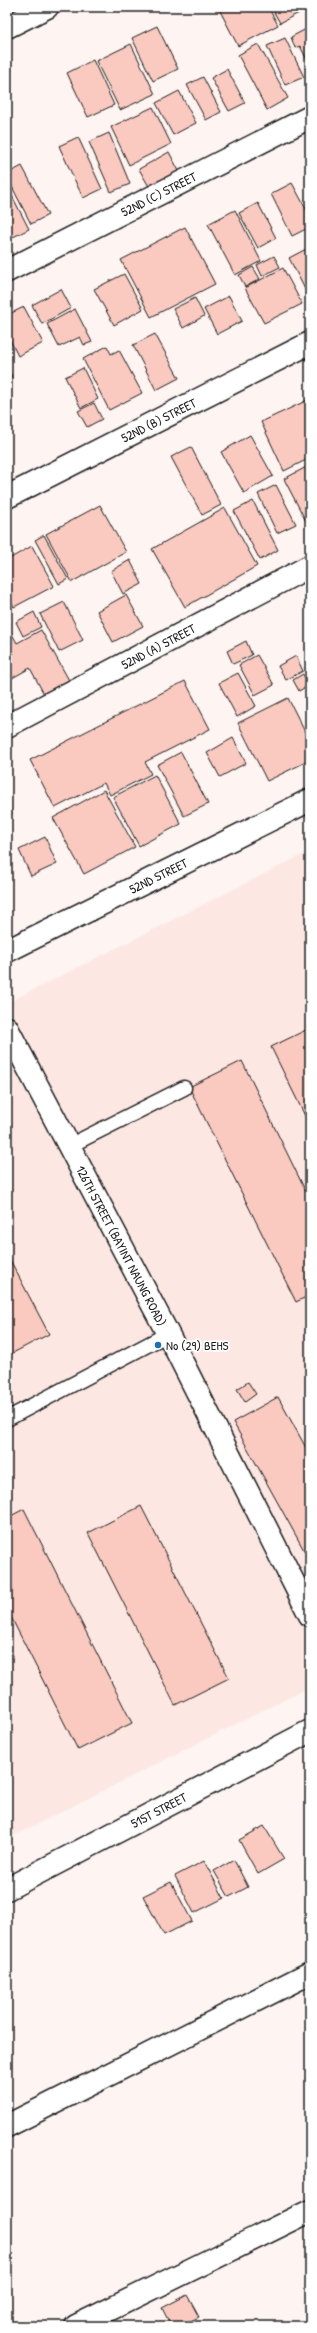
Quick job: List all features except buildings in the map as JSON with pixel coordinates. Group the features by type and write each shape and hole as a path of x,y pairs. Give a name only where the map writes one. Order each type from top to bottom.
{"street":[{"path":"7,27 47,7"},
{"name":"52ND (C) STREET","path":"7,271 310,117"},
{"name":"52ND (B) STREET","path":"7,497 310,343"},
{"name":"52ND (A) STREET","path":"7,726 310,566"},
{"name":"52ND STREET","path":"7,951 310,800"},
{"name":"126TH STREET (BAYINT NAUNG ROAD)","path":"9,1037 69,1146 168,1334 310,1615"},
{"name":"51ST STREET","path":"7,1889 310,1731"},
{"path":"7,2126 310,1973"},
{"path":"76,2326 310,2211"}],"lane":[{"path":"69,1146 184,1088"},
{"path":"7,1419 168,1334"}],"shaded area":[{"name":"No (29) BEHS","path":"310,851 310,1687 7,1839 7,1003"}],"place":[{"name":"No (29) BEHS","path":"158,1345"}]}
